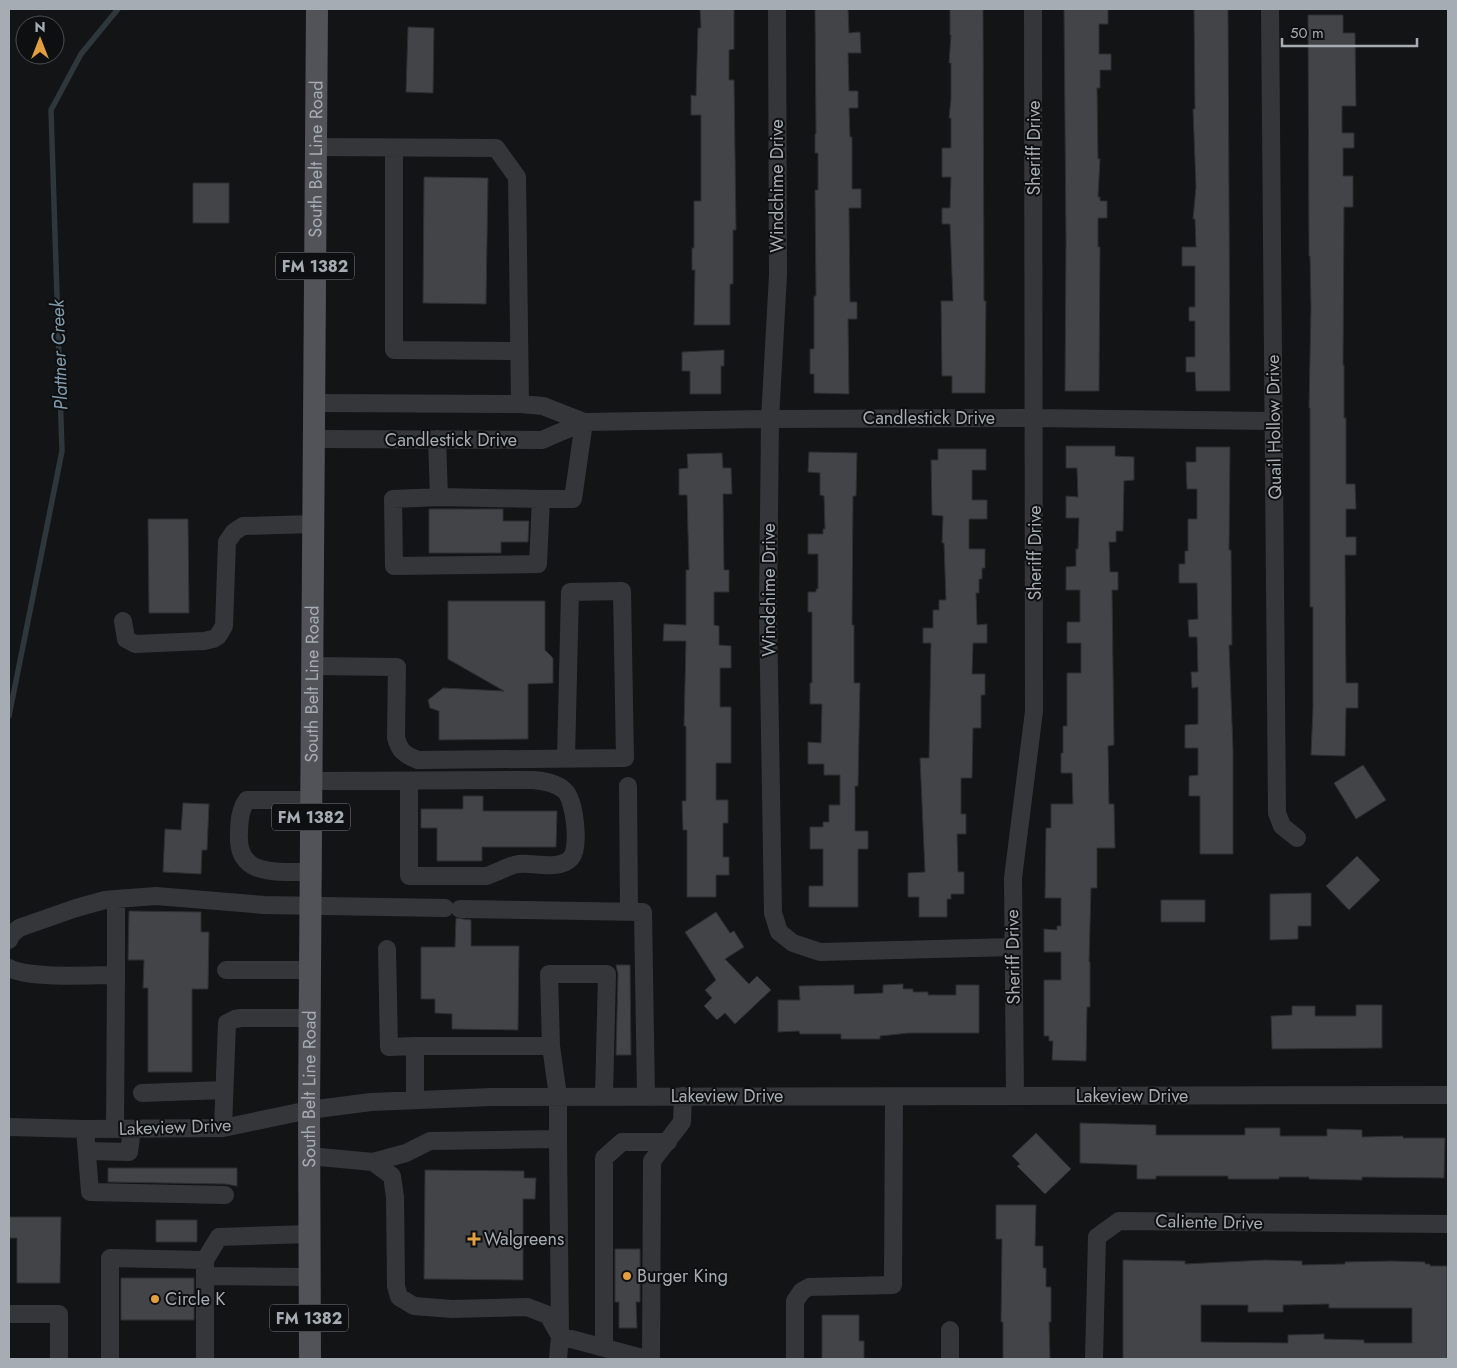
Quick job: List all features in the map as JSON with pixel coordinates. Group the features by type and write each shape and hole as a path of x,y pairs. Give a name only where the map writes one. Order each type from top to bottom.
{"main road":[{"name":"South Belt Line Road","path":"310,1359 309,1110 317,9"}],"street":[{"name":"Windchime Drive","path":"776,9 778,275 770,419 768,612 773,913 779,932 793,943 820,952 1013,948"},
{"name":"Sheriff Drive","path":"1015,1096 1013,878 1034,711 1033,9"},
{"name":"Quail Hollow Drive","path":"1270,9 1277,813 1282,826 1297,838"},
{"path":"316,147 496,148 517,177 520,404"},
{"path":"394,148 394,350 519,351"},
{"name":"Candlestick Drive","path":"315,404 520,404 544,406 584,422"},
{"name":"Candlestick Drive","path":"314,439 542,440 584,422 1034,418 1274,420"},
{"path":"541,499 538,564 394,566 394,499 438,497 573,499 584,422"},
{"path":"437,439 438,497"},
{"path":"123,621 126,639 135,644 190,643 213,639 218,636 224,626 228,542 234,532 244,526 314,524"},
{"path":"313,666 397,667 396,737 398,748 408,756 418,760 625,758 622,591 570,592 566,758"},
{"path":"311,872 260,870 252,866 245,859 240,849 239,837 241,814 244,804 248,800 409,780 533,780 549,782 560,786 567,792 571,801 574,815 575,848 571,858 560,864 519,864 486,876 409,876 409,780"},
{"path":"628,786 629,912"},
{"path":"9,940 11,935 19,928 76,908 105,900 156,896 264,905 643,912 646,1096"},
{"path":"87,1151 129,1152 123,1129 116,975 116,899"},
{"path":"387,949 389,1047 551,1046"},
{"path":"9,968 17,972 54,975 116,975"},
{"path":"226,970 310,970"},
{"path":"558,1359 560,1336 558,1096 551,1046 549,974 607,974 604,1096"},
{"path":"223,1128 227,1023 235,1018 310,1018"},
{"path":"415,1046 415,1099"},
{"path":"142,1092 224,1090"},
{"name":"Lakeview Drive","path":"9,1127 85,1129 223,1128 309,1110 371,1102 415,1099 558,1096 1448,1096"},
{"path":"651,1359 652,1161 682,1122 683,1096"},
{"path":"795,1359 795,1302 802,1291 809,1287 893,1285 894,1096"},
{"path":"85,1129 90,1192 225,1195"},
{"path":"309,1156 373,1162 406,1153 430,1141 558,1139"},
{"path":"604,1348 604,1158 622,1142 668,1142"},
{"path":"373,1162 392,1176 396,1196 396,1286 398,1297 414,1306 452,1309 527,1306 548,1315 560,1336 646,1359"},
{"name":"Caliente Drive","path":"1094,1359 1097,1237 1119,1221 1448,1224"},
{"path":"205,1359 205,1268 219,1237 309,1234"},
{"path":"110,1359 110,1258 309,1276"},
{"path":"9,1314 59,1314 59,1359"},
{"path":"950,1330 950,1359"}],"building":[{"path":"700,9 734,9 734,49 729,50 729,80 734,80 736,230 733,230 733,284 730,284 730,325 694,325 695,270 692,270 692,248 694,248 694,201 701,201 701,115 691,115 691,95 696,96 698,28 701,28"},
{"path":"815,9 848,9 849,33 860,32 861,53 848,53 849,91 858,91 858,108 849,108 850,137 852,137 852,189 861,189 861,208 849,208 850,302 857,302 857,319 848,319 849,394 814,393 814,374 810,374 810,349 814,349 814,296 816,296 815,190 818,190 818,153 815,153"},
{"path":"950,9 983,9 985,393 952,393 952,376 942,376 941,301 953,301 950,224 942,224 942,208 950,208 951,177 942,177 942,148 951,148 951,118 949,118 951,99 951,63 949,63"},
{"path":"1064,9 1108,9 1108,24 1099,24 1099,54 1111,54 1111,70 1100,70 1100,88 1097,88 1098,159 1100,159 1098,197 1100,197 1100,201 1107,201 1107,218 1098,218 1098,247 1100,247 1099,391 1065,391"},
{"path":"1194,9 1228,9 1230,391 1196,391 1195,372 1186,372 1186,357 1195,357 1195,321 1189,321 1189,307 1195,307 1195,266 1182,266 1182,247 1196,247 1195,219 1193,219 1196,187 1193,109 1195,109"},
{"path":"1308,15 1343,15 1343,33 1355,33 1356,106 1342,106 1342,133 1354,133 1354,148 1343,148 1343,176 1353,176 1353,207 1344,207 1343,365 1344,418 1346,418 1346,484 1355,484 1356,509 1346,509 1346,537 1356,537 1356,555 1345,555 1346,683 1358,683 1358,708 1346,708 1345,756 1311,755 1313,607 1310,607 1309,408 1311,308"},
{"path":"408,27 434,28 433,93 406,92"},
{"path":"424,177 488,178 486,304 423,303"},
{"path":"193,183 229,183 229,223 193,223"},
{"path":"724,350 724,366 721,366 721,394 690,394 690,371 682,371 682,352"},
{"path":"1066,446 1115,446 1115,456 1134,457 1134,480 1124,481 1123,531 1116,531 1116,542 1109,542 1110,572 1118,572 1118,590 1112,590 1114,745 1108,746 1109,804 1114,804 1115,848 1097,848 1097,888 1091,888 1090,1007 1087,1007 1086,1061 1052,1060 1053,1041 1049,1041 1049,1036 1044,1036 1044,980 1061,980 1061,952 1044,952 1044,929 1057,930 1057,926 1061,926 1061,898 1045,898 1046,828 1051,828 1051,804 1073,804 1072,773 1061,773 1061,753 1063,753 1063,726 1067,726 1067,673 1081,673 1081,643 1067,643 1067,622 1080,622 1080,590 1066,590 1066,567 1076,566 1079,518 1066,518 1066,496 1078,497 1077,468 1066,468"},
{"path":"1196,447 1230,447 1229,550 1231,550 1232,645 1229,645 1233,750 1233,854 1200,854 1200,796 1189,796 1189,776 1198,775 1198,748 1185,748 1185,725 1198,724 1198,687 1192,688 1191,672 1198,672 1197,637 1189,637 1188,620 1198,619 1197,583 1179,583 1179,564 1185,564 1185,551 1188,551 1188,519 1197,519 1197,489 1187,489 1186,462 1196,462"},
{"path":"938,449 986,449 986,470 972,470 972,500 987,500 987,519 969,519 969,549 985,549 985,568 982,568 982,579 979,579 979,593 976,593 977,625 987,624 987,643 973,643 972,674 985,674 985,695 981,695 981,728 973,728 972,778 961,778 961,814 966,814 966,834 957,834 958,872 964,872 964,894 951,894 951,899 947,899 947,917 919,917 919,897 908,897 908,873 925,872 920,758 929,758 931,643 923,643 923,628 933,628 933,610 939,610 939,600 946,600 944,543 942,543 943,516 932,515 931,460 938,460"},
{"path":"809,452 857,453 856,496 853,496 852,625 854,625 854,683 860,683 858,786 855,786 855,831 868,831 868,849 858,849 858,907 809,907 809,886 823,886 823,849 810,849 810,827 823,827 823,822 829,822 829,805 840,805 840,775 824,775 824,764 808,764 808,742 821,743 822,704 810,704 810,683 812,683 812,612 808,612 808,592 816,592 816,589 818,589 818,554 808,554 808,534 823,534 823,529 825,529 824,496 820,495 820,473 808,472"},
{"path":"722,453 723,468 731,468 732,494 723,494 724,570 729,570 729,592 714,592 714,625 719,626 719,645 731,646 731,668 720,668 720,707 731,707 731,763 716,763 716,800 728,800 728,823 723,823 723,857 729,857 729,875 716,875 716,897 687,897 687,830 683,830 682,801 686,801 686,726 684,726 686,641 663,641 664,624 686,625 686,570 689,570 687,495 679,495 679,469 688,468 687,454"},
{"path":"429,509 503,509 503,521 529,521 528,542 501,542 501,553 429,553"},
{"path":"148,519 188,519 189,613 149,613"},
{"path":"448,601 545,601 545,650 553,658 553,683 528,684 528,739 439,740 439,711 430,708 428,700 443,688 504,691 448,659"},
{"path":"1363,765 1386,800 1356,819 1334,783"},
{"path":"463,796 483,796 483,811 557,811 556,847 482,847 482,861 437,861 437,828 421,828 421,809 463,809"},
{"path":"183,803 209,804 207,850 202,850 201,874 163,872 165,829 181,830"},
{"path":"1357,856 1380,880 1349,910 1326,886"},
{"path":"1311,893 1311,926 1298,926 1298,939 1270,940 1270,894"},
{"path":"1161,900 1205,900 1205,922 1161,922"},
{"path":"129,911 201,912 201,932 209,932 208,989 192,989 192,1072 148,1072 148,988 143,988 144,960 128,960"},
{"path":"716,912 730,933 734,931 744,947 725,959 749,984 757,976 771,990 735,1024 725,1013 717,1020 704,1006 712,998 705,990 716,980 685,932"},
{"path":"456,918 471,920 471,946 519,946 518,1030 452,1029 452,1014 435,1013 435,999 421,999 421,947 455,947"},
{"path":"616,965 630,965 631,1055 616,1055 618,974"},
{"path":"903,984 903,989 913,989 913,992 928,992 928,995 956,995 956,985 979,985 979,1033 909,1033 880,1036 880,1039 841,1039 841,1034 800,1034 799,1031 778,1032 778,1000 800,1000 799,986 854,985 854,994 883,993 883,985"},
{"path":"1356,1005 1382,1005 1382,1048 1272,1049 1271,1016 1292,1015 1292,1006 1315,1006 1315,1016 1356,1016"},
{"path":"1080,1123 1156,1125 1156,1135 1245,1135 1245,1128 1280,1128 1280,1136 1327,1136 1327,1129 1362,1130 1362,1137 1445,1138 1444,1178 1362,1177 1362,1180 1309,1179 1309,1177 1228,1179 1228,1176 1156,1176 1156,1179 1137,1179 1137,1165 1080,1163"},
{"path":"1036,1133 1071,1169 1045,1194 1017,1166 1020,1164 1012,1156"},
{"path":"108,1168 237,1168 237,1186 225,1184 108,1182"},
{"name":"Walgreens","path":"425,1170 524,1171 524,1178 536,1178 535,1199 523,1199 523,1280 424,1279"},
{"path":"996,1205 1036,1205 1035,1246 1043,1246 1043,1268 1046,1268 1046,1287 1051,1287 1051,1322 1049,1322 1050,1359 1003,1359 1003,1322 1001,1322 1002,1239 996,1239"},
{"path":"9,1217 61,1217 60,1283 17,1283 17,1238 9,1238"},
{"path":"156,1220 197,1220 197,1242 156,1242"},
{"name":"Burger King","path":"615,1249 640,1249 640,1302 636,1302 637,1328 619,1328 619,1302 615,1302"},
{"path":"1123,1260 1185,1261 1185,1264 1266,1260 1302,1261 1302,1265 1391,1261 1425,1262 1425,1264 1430,1264 1430,1266 1447,1266 1447,1359 1123,1359","holes":["1329,1304 1329,1308 1412,1308 1412,1343 1364,1343 1364,1340 1324,1339 1324,1334 1288,1335 1288,1343 1201,1342 1201,1305 1248,1305 1248,1312 1283,1312 1283,1305"]},
{"path":"121,1278 194,1278 194,1320 121,1320"},
{"path":"822,1315 859,1315 859,1341 864,1341 864,1359 822,1359"}],"waterway":[{"name":"Plattner Creek","path":"9,716 62,451 51,110 81,54 118,9"}],"place":[{"name":"Walgreens","path":"474,1239"},
{"name":"Burger King","path":"627,1276"},
{"name":"Circle K","path":"155,1299"}]}
